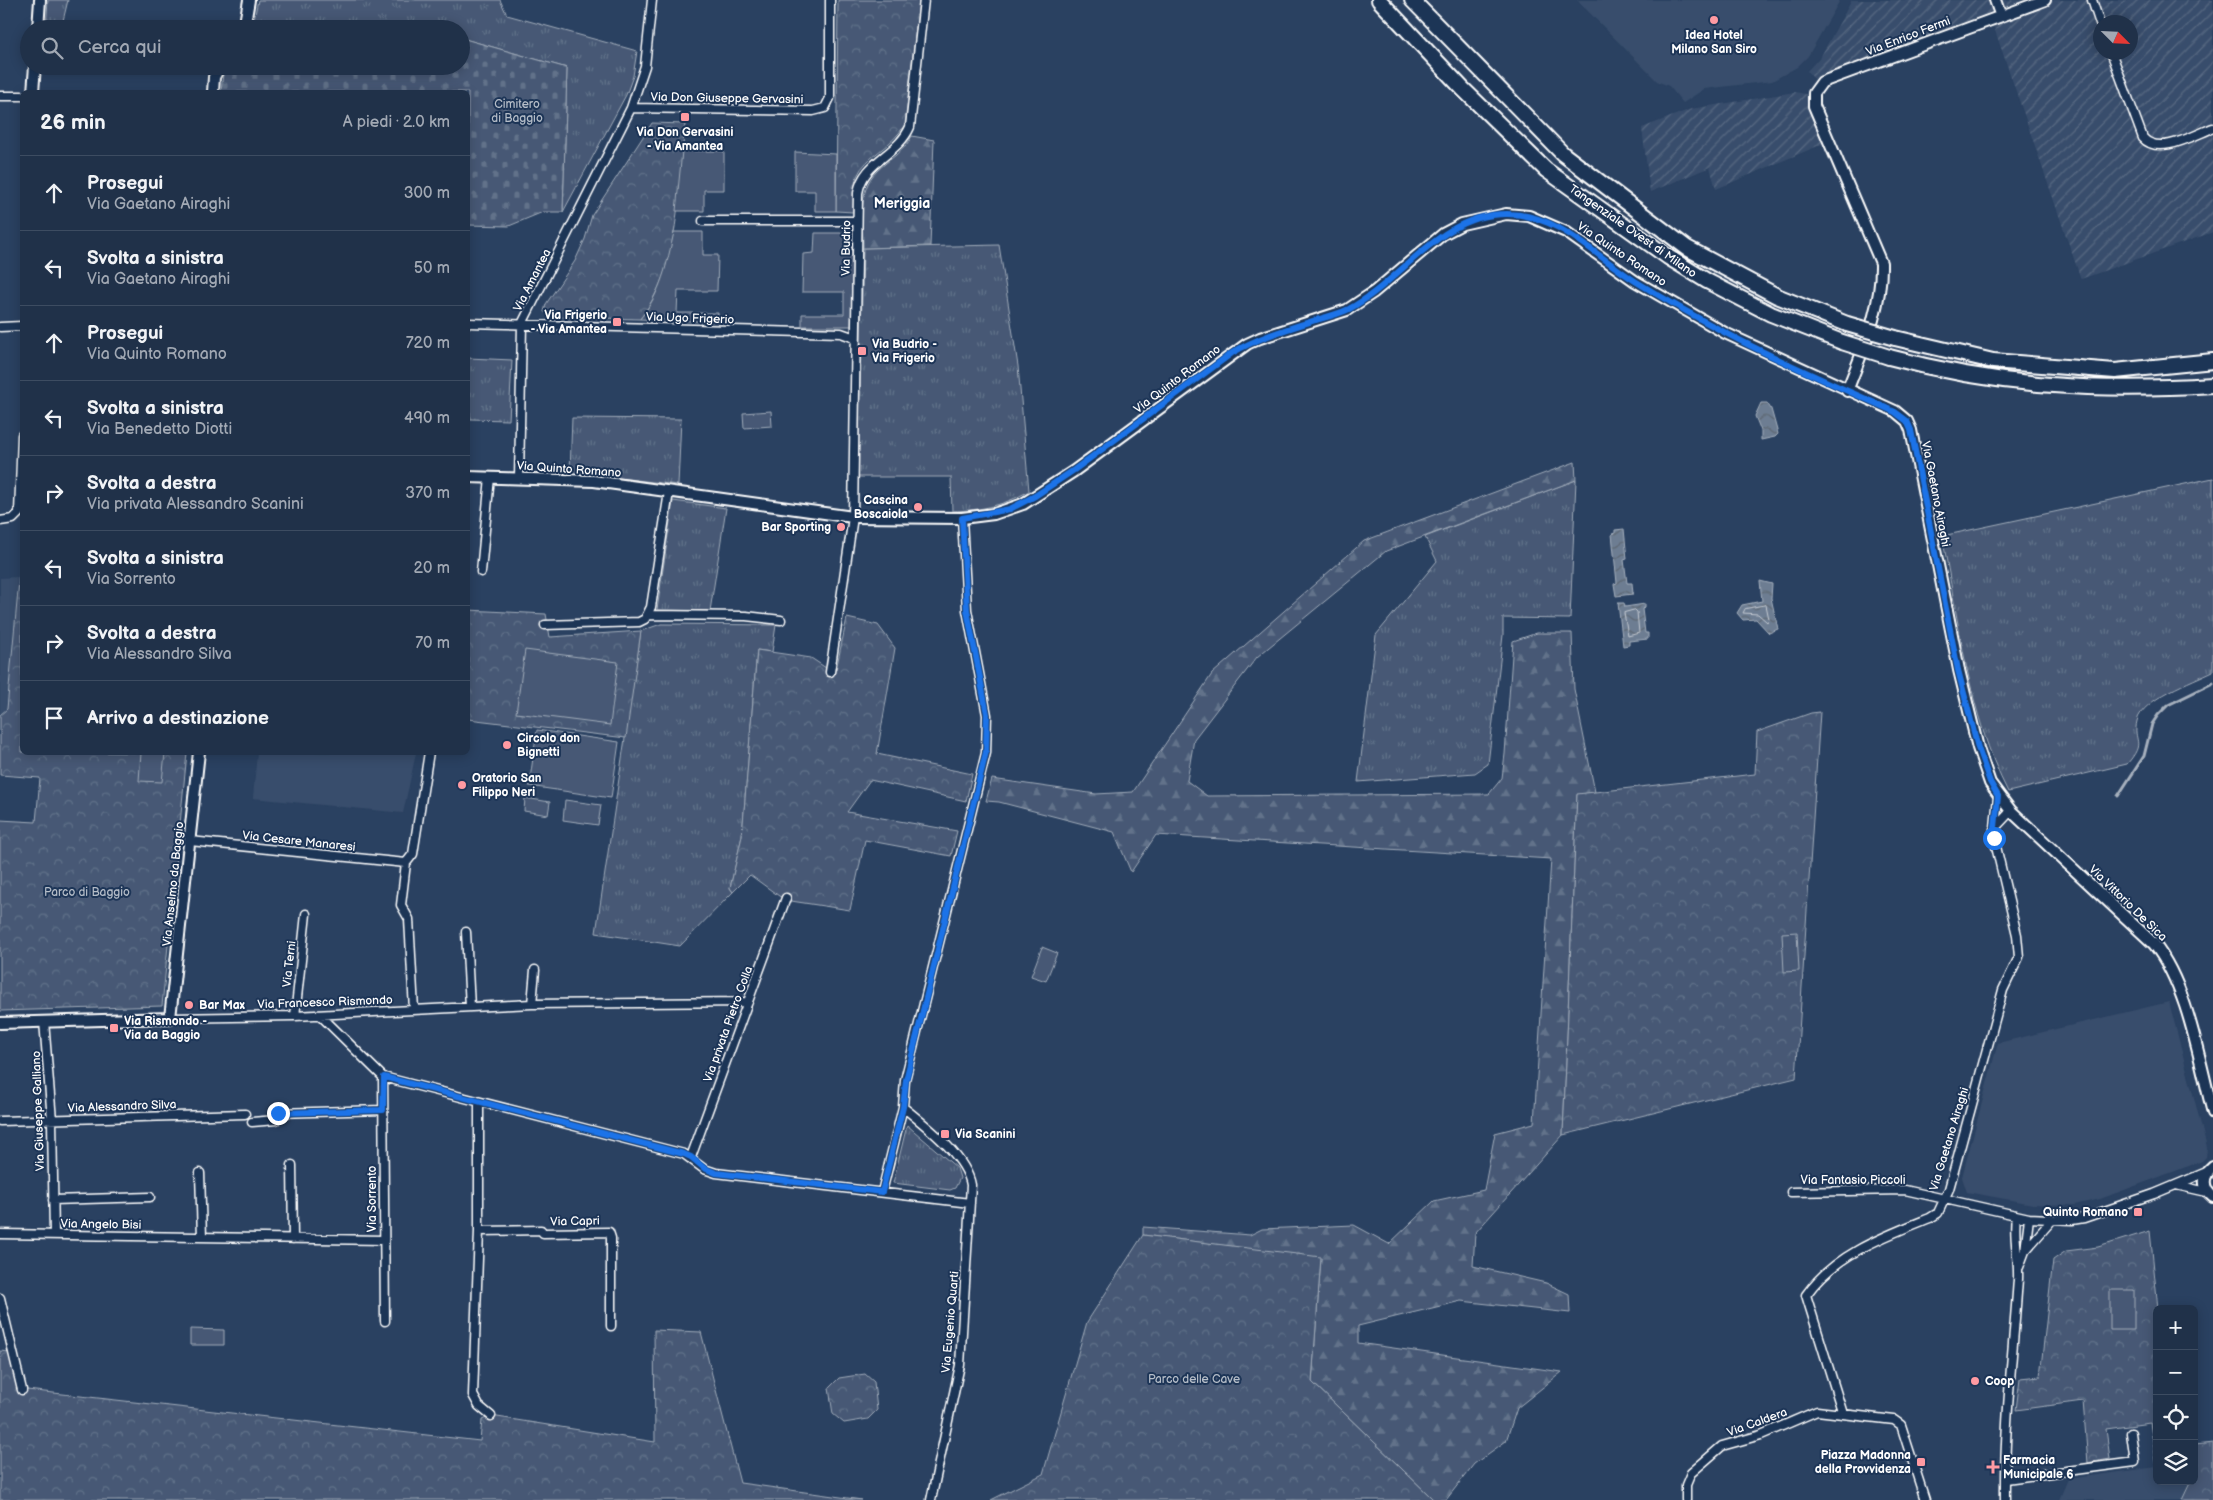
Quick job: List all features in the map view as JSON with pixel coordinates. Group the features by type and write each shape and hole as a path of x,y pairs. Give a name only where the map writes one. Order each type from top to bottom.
{"highway":[{"name":"Tangenziale Ovest di Milano","path":"1379,0 1463,89 1546,170 1668,257 1707,281 1771,314 1842,342 1965,375 2055,386 2141,389 2213,385"},
{"name":"Tangenziale Ovest di Milano","path":"1412,0 1563,154 1687,248 1777,296 1847,324 1895,338 1993,361 2115,371 2213,361"}],"street":[{"path":"39,20 40,0"},
{"path":"246,20 249,0"},
{"name":"Via Don Giuseppe Gervasini","path":"652,0 645,66 631,108 813,111 825,108 830,98 830,0"},
{"name":"Via Budrio","path":"853,517 858,193 864,175 900,144 910,127 924,0"},
{"path":"1995,0 2000,14"},
{"name":"Via Enrico Fermi","path":"1848,391 1876,314 1881,281 1881,263 1814,106 1814,93 1822,82 2000,14 2045,0"},
{"path":"2092,0 2097,15"},
{"path":"2114,60 2142,138 2147,143 2161,146 2213,128"},
{"path":"33,90 34,75"},
{"path":"213,90 215,75"},
{"path":"0,96 20,96"},
{"name":"Via Amantea","path":"519,478 522,324 631,108"},
{"name":"Via Quinto Romano","path":"470,476 594,481 853,517 962,518 1010,509 1029,500 1074,470 1247,344 1347,310 1374,292 1443,234 1462,224 1506,214 1529,216 1560,228 1635,281 1725,333 1848,391"},
{"path":"703,221 857,221"},
{"name":"Via Ugo Frigerio","path":"470,322 841,333 855,338"},
{"path":"0,327 20,326"},
{"name":"Via Gaetano Airaghi","path":"1843,1414 1806,1295 1812,1287 1849,1254 1877,1238 1930,1218 1938,1213 1954,1178 2003,990 2019,957 2020,946 1994,838 1998,796 1990,782 1978,748 1958,670 1911,430 1907,421 1895,412 1848,391"},
{"path":"481,572 490,477"},
{"path":"649,615 669,492"},
{"path":"0,521 13,519 19,513 20,499"},
{"path":"830,672 853,517"},
{"path":"882,1192 903,1107 906,1080 984,761 987,739 987,714 967,610 962,518"},
{"path":"545,625 638,622 649,615 746,616 781,620"},
{"name":"Via Anselmo da Baggio","path":"170,1018 199,755"},
{"path":"414,1010 409,918 401,905 406,864 413,854 428,755"},
{"name":"Via Vittorio De Sica","path":"1998,796 2011,811 2154,944 2165,957 2181,995 2213,1113"},
{"path":"1994,829 2011,811"},
{"name":"Via Cesare Manaresi","path":"190,841 406,864"},
{"name":"Via privata Pietro Colla","path":"691,1157 786,898"},
{"name":"Via Terni","path":"295,1016 306,914"},
{"path":"466,932 470,1007"},
{"path":"532,1004 535,970"},
{"name":"Via Francesco Rismondo","path":"0,1023 295,1016 532,1004 748,1002"},
{"path":"320,1015 384,1077 691,1157 704,1168 716,1173 970,1203"},
{"name":"Via Giuseppe Galliano","path":"44,1021 52,1120 54,1235"},
{"name":"Via Sorrento","path":"384,1077 385,1321"},
{"path":"479,1102 479,1232 474,1395 479,1406 491,1416"},
{"name":"Via Eugenio Quarti","path":"903,1107 938,1138 963,1164 969,1174 970,1203 960,1365 931,1500"},
{"path":"252,1122 276,1120 278,1113 383,1110"},
{"name":"Via Alessandro Silva","path":"0,1121 245,1114"},
{"path":"292,1165 293,1239"},
{"path":"2210,1194 2204,1181 2211,1169"},
{"name":"Via Fantasio Piccoli","path":"1791,1192 1905,1190 2028,1218 2052,1220 2084,1218 2176,1185 2211,1169"},
{"path":"200,1173 202,1237"},
{"path":"2176,1185 2210,1194"},
{"path":"53,1200 150,1197"},
{"path":"2005,1499 2018,1270 2014,1232 2016,1215"},
{"path":"2018,1270 2025,1251 2028,1218"},
{"path":"2025,1251 2052,1220"},
{"name":"Via Capri","path":"479,1232 540,1230 543,1233 609,1232 611,1238 610,1326"},
{"name":"Via Angelo Bisi","path":"1,1232 54,1235 384,1240"},
{"path":"0,1298 22,1390"},
{"name":"Via Caldera","path":"1686,1500 1686,1485 1691,1473 1722,1446 1761,1435 1808,1414 1821,1411 1843,1414"},
{"path":"1843,1414 1894,1420 1901,1425 1925,1500"},
{"path":"2006,1480 2135,1462 2131,1433"}],"shaded area":[{"path":"1577,0 1840,0 1808,56 1797,67 1772,81 1704,89 1683,103 1669,86 1657,81"},
{"path":"1852,0 2213,0 2213,232 2081,279 1989,13 1814,79 1807,71 1821,56"},
{"path":"1795,92 1810,95 1825,143 1716,189 1710,167 1650,192 1642,128 1691,109"},
{"path":"19,577 7,709 0,715 0,578"},
{"path":"257,755 416,755 403,813 253,798"},
{"path":"2169,1002 2207,1148 2206,1157 2202,1161 2100,1199 2074,1205 2033,1204 1967,1192 1962,1177 1998,1043"},
{"path":"2153,1468 2153,1485 2189,1485 2182,1500 2059,1500 2068,1479"}],"green space":[{"path":"48,0 68,0 63,20 47,20"},
{"path":"258,0 500,0 507,15 637,51 633,76 626,95 563,212 567,68 470,41 470,20 254,20"},
{"path":"838,0 919,0 905,124 894,139 873,156 861,169 855,185 853,212 836,211"},
{"name":"Cimitero di Baggio","path":"470,41 567,68 563,212 543,212 509,226 470,225 470,90 221,90 223,75 470,75"},
{"path":"652,123 685,124 675,226 663,275 653,298 640,319 558,317 544,312 546,304 575,261 585,239 592,215"},
{"path":"912,136 934,140 930,246 863,248 862,207 866,188 877,171 900,151"},
{"path":"682,151 724,151 724,190 704,190 704,211 676,211"},
{"path":"795,152 836,154 836,211 815,211 815,191 795,191"},
{"path":"674,232 703,232 703,255 718,255 717,291 678,291 677,313 718,313 718,322 640,319 658,288 666,267"},
{"path":"815,233 852,233 852,326 802,326 802,314 844,314 844,292 802,292 803,254 814,253"},
{"path":"999,245 1018,366 1029,491 992,506 973,510 952,511 951,477 858,477 863,248"},
{"path":"470,358 512,360 509,420 470,419"},
{"path":"771,411 772,426 744,428 743,413"},
{"path":"572,418 681,419 678,485 570,472"},
{"path":"1575,462 1576,480 1386,551 1257,657 1194,739 1187,781 1207,796 1489,794 1502,778 1513,641 1537,633 1572,633 1574,689 1595,792 1577,795 1563,1135 1475,1233 1473,1266 1546,1283 1569,1294 1570,1313 1461,1301 1358,1326 1358,1343 1562,1372 1517,1408 1506,1441 1474,1464 1446,1500 1434,1500 1312,1382 1321,1258 1143,1235 1143,1227 1250,1235 1262,1229 1354,1225 1389,1244 1434,1201 1484,1190 1495,1133 1534,1123 1551,859 1156,835 1131,872 1114,832 999,802 986,801 992,779 1096,794 1133,792 1212,674 1364,541"},
{"path":"2213,478 2213,671 2169,692 2148,705 2137,721 2138,746 2127,764 2008,792 1994,762 1974,699 1966,667 1942,536"},
{"path":"1576,480 1570,619 1503,618 1503,635 1488,764 1475,773 1358,782 1376,635 1437,561 1425,537"},
{"path":"673,501 726,508 710,611 657,610"},
{"name":"Parco di Baggio","path":"20,570 20,755 187,755 162,1006 0,1011 0,820 36,822 40,778 0,775 0,715 7,709"},
{"path":"470,610 546,614 550,637 641,631 626,738 470,719"},
{"path":"847,618 878,625 895,648 877,754 972,774 966,801 870,780 847,812 957,831 951,856 865,840 850,910 791,901 779,896 750,875 733,892 730,888 742,836 757,650 811,658 826,668 836,670"},
{"path":"661,624 776,625 772,652 757,650 742,836 730,888 733,892 680,946 596,933 641,631"},
{"path":"525,650 618,662 610,725 516,713"},
{"path":"1820,712 1796,1078 1563,1135 1577,794 1755,774 1757,732 1811,713"},
{"path":"537,730 619,742 611,798 529,786"},
{"path":"141,755 165,755 162,782 139,781"},
{"path":"525,798 550,802 548,815 524,811"},
{"path":"565,800 601,805 598,825 563,820"},
{"path":"1797,932 1799,971 1784,972 1782,933"},
{"path":"1042,947 1057,953 1046,981 1031,976"},
{"path":"907,1125 957,1168 960,1178 955,1188 950,1190 893,1183"},
{"path":"2150,1231 2158,1305 2153,1305 2153,1442 2150,1423 2106,1429 2110,1459 2088,1463 2083,1401 2016,1410 2020,1378 2040,1376 2053,1260 2066,1251 2098,1247"},
{"name":"Parco delle Cave","path":"1143,1235 1321,1257 1312,1382 1434,1500 991,1500 1043,1474 1087,1322"},
{"path":"2110,1290 2134,1290 2134,1330 2110,1330"},
{"path":"190,1329 224,1330 224,1345 190,1345"},
{"path":"654,1330 701,1332 740,1483 862,1500 0,1500 0,1351 9,1352 18,1389 480,1441 482,1420 491,1416 655,1442"},
{"path":"865,1374 874,1382 877,1410 868,1419 844,1423 833,1414 829,1388 839,1378"},
{"path":"2213,1443 2213,1500 2182,1500 2189,1485 2198,1485 2198,1445"}],"water":[{"path":"1761,403 1767,403 1771,409 1778,434 1775,437 1761,440 1761,431 1755,416"},
{"path":"1624,529 1627,559 1624,560 1627,583 1632,583 1633,594 1616,596 1614,584 1617,583 1612,534 1615,533 1615,530"},
{"path":"1760,581 1772,584 1771,598 1778,629 1769,633 1756,619 1743,620 1737,613 1742,605 1762,601"},
{"path":"1618,603 1624,603 1625,607 1645,604 1645,608 1642,609 1645,633 1648,633 1648,639 1629,641 1629,645 1623,646"}],"waterway":[{"path":"2118,796 2144,756 2152,724 2158,715 2168,705 2213,683"}],"place":[{"name":"Idea Hotel Milano San Siro","path":"1714,20"},
{"name":"Via Don Gervasini - Via Amantea","path":"685,117"},
{"name":"Via Frigerio - Via Amantea","path":"617,322"},
{"name":"Via Budrio - Via Frigerio","path":"862,351"},
{"name":"Cascina Boscaiola","path":"918,507"},
{"name":"Bar Sporting","path":"841,527"},
{"name":"Circolo don Bignetti","path":"507,745"},
{"name":"Oratorio San Filippo Neri","path":"462,785"},
{"name":"Bar Max","path":"189,1005"},
{"name":"Via Rismondo - Via da Baggio","path":"114,1028"},
{"name":"Via Scanini","path":"945,1134"},
{"name":"Quinto Romano","path":"2138,1212"},
{"name":"Coop","path":"1975,1381"},
{"name":"Piazza Madonna della Provvidenza","path":"1921,1462"},
{"name":"Farmacia Municipale 6","path":"1993,1467"}],"district":[{"name":"Meriggia","path":"902,203"}],"route":[{"path":"278,1113 383,1110 384,1077 684,1154 691,1157 710,1172 882,1192 903,1107 906,1080 986,752 987,714 967,610 962,518 994,514 1022,504 1074,470 1232,353 1260,338 1347,310 1374,292 1443,234 1462,224 1483,217 1506,214 1529,216 1546,221 1566,232 1635,281 1725,333 1895,412 1907,421 1911,430 1958,670 1978,748 1990,782 1998,796 1994,838"}]}
